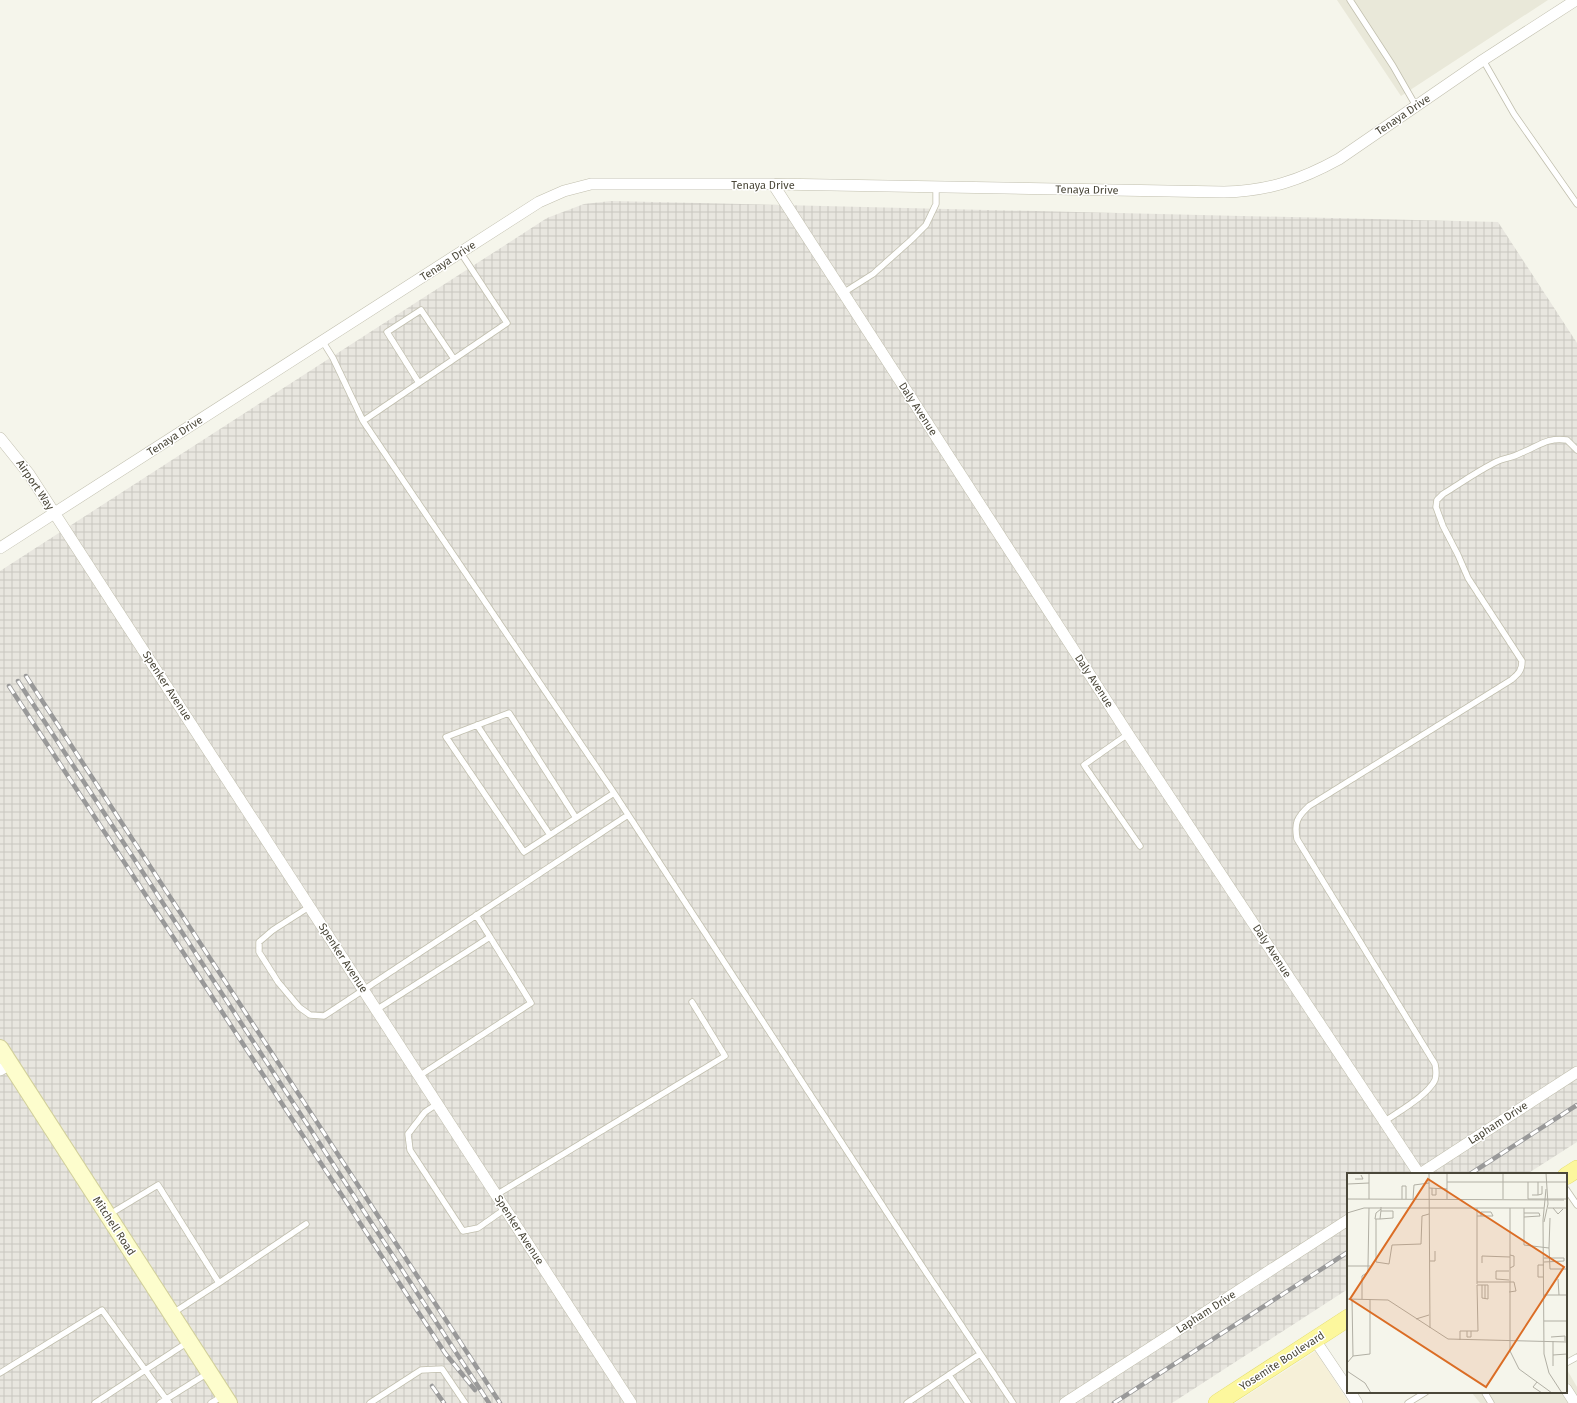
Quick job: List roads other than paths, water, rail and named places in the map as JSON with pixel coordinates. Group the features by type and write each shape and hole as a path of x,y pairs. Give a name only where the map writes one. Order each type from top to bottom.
{"main road":[{"name":"Mitchell Road","path":"0,1048 5,1067 108,1215 209,1373 221,1400"},
{"path":"1567,1175 1577,1169"},
{"name":"Yosemite Boulevard","path":"1217,1403 1347,1319"}],"street":[{"name":"Tenaya Drive","path":"0,548 540,202 564,191 591,184 773,184 1224,192 1263,189 1288,183 1314,172 1340,158 1484,60 1562,4 1576,0"},
{"name":"Daly Avenue","path":"773,184 1128,734 1418,1173"},
{"name":"Airport Way","path":"0,438 29,474 55,514"},
{"name":"Spenker Avenue","path":"55,514 631,1403"},
{"name":"Lapham Drive","path":"1421,1173 1577,1072"},
{"name":"Lapham Drive","path":"1065,1403 1347,1221"},
{"path":"1315,1340 1347,1388"},
{"path":"1567,1391 1575,1403"},
{"path":"1351,1393 1357,1403"}],"lane":[{"path":"1350,0 1393,66 1416,106"},
{"path":"1484,60 1514,114 1577,204"},
{"path":"843,293 873,274 926,225 936,204 936,187"},
{"path":"363,421 507,323 461,253"},
{"path":"419,383 387,332 421,310 454,359"},
{"path":"323,342 333,358 363,421 614,793 1012,1403"},
{"path":"1384,1122 1429,1088 1435,1080 1437,1072 1435,1064 1297,839 1295,827 1299,815 1309,806 1519,674 1522,669 1522,661 1468,578 1438,516 1436,507 1437,500 1443,494 1489,466 1524,452 1538,444 1552,440 1567,440 1577,450"},
{"path":"576,818 509,713 446,737 524,852 576,818 614,793"},
{"path":"478,725 550,835"},
{"path":"1128,734 1084,765 1140,846"},
{"path":"309,906 273,930 259,942 259,952 278,982 299,1007 310,1015 324,1016 362,989 628,815"},
{"path":"419,1076 531,1003 476,915"},
{"path":"376,1010 490,937"},
{"path":"496,1195 725,1056 692,1002"},
{"path":"437,1104 425,1112 408,1134 410,1150 463,1231 478,1228 505,1209"},
{"path":"108,1215 158,1184 219,1283"},
{"path":"1567,1190 1577,1205"},
{"path":"171,1314 306,1224"},
{"path":"0,1373 102,1310 168,1401"},
{"path":"95,1403 189,1342"},
{"path":"907,1403 980,1354"},
{"path":"1567,1362 1577,1357"},
{"path":"370,1403 421,1370 442,1369 466,1403"},
{"path":"160,1403 168,1401 209,1373"},
{"path":"949,1375 968,1403"},
{"path":"1408,1403 1424,1393"},
{"path":"1485,1393 1491,1403"}],"railway":[{"path":"26,676 500,1403"},
{"path":"18,681 489,1403"},
{"path":"9,686 445,1353 475,1390"},
{"path":"1472,1173 1577,1105"},
{"path":"1114,1403 1347,1253"},
{"path":"432,1386 444,1403"}]}
